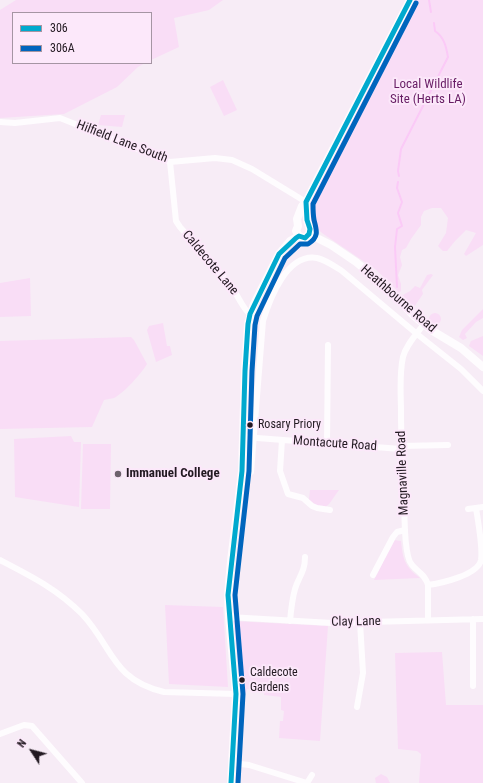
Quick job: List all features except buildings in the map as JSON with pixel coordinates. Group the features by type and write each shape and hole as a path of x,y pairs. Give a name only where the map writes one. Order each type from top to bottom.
{"main road":[{"path":"306,202 310,234 305,238 299,236 296,231 298,226 297,220 302,206 306,202 410,0"},
{"path":"298,226 302,224 308,225"},
{"name":"Heathbourne Road","path":"310,234 331,245 356,262 387,288 424,324 440,336 461,348 483,367"},
{"path":"231,783 236,694 229,617 228,580 242,471 245,363 248,324 250,314 279,254 290,241 299,236"}],"street":[{"name":"Hilfield Lane South","path":"0,122 15,123 60,118 170,162 215,158 232,160 252,169 306,202"},
{"name":"Caldecote Lane","path":"170,162 176,221 232,287 242,302 246,312 250,314"},
{"path":"251,472 263,321 266,310 283,275 288,268 301,260 317,258 342,271 456,365 483,391"},
{"name":"Magnaville Road","path":"424,324 409,344 402,359 401,447 405,530 408,557 416,570 425,577 428,585"},
{"path":"327,443 328,345"},
{"name":"Montacute Road","path":"244,437 401,447 448,445"},
{"path":"282,440 280,471 288,494 303,498 312,506 317,508 330,510"},
{"path":"428,620 428,585 457,578 475,569 480,564 482,552 480,507 468,509"},
{"path":"373,575 393,537 398,532 405,530"},
{"path":"290,621 295,589 305,569 305,557"},
{"path":"0,560 48,585 68,601 88,621 121,670 139,683 164,692 236,694"},
{"name":"Clay Lane","path":"229,617 314,623 483,619"},
{"path":"473,619 473,686"},
{"path":"357,707 363,673 360,622"},
{"path":"0,734 24,725 32,726 82,783"},
{"path":"232,763 249,765 307,783 312,775"}],"green space":[{"path":"16,0 223,0 209,10 174,18 179,47 152,60 152,12 12,12 12,64 143,64 138,67 117,87 64,114 0,118 0,10"},
{"name":"Local Wildlife Site (Herts LA)","path":"412,0 483,0 483,245 466,256 464,254 476,233 466,230 447,251 443,251 438,246 446,233 448,218 441,208 432,208 424,211 421,217 421,225 406,248 402,250 400,257 402,265 398,275 401,284 401,291 399,293 375,269 322,233 313,225 309,213 310,201"},
{"path":"223,80 237,110 224,116 210,87"},
{"path":"101,115 125,115 122,127 98,125"},
{"path":"427,275 433,275 422,290 423,294 414,307 407,303 403,295 415,286 420,288"},
{"path":"30,278 31,316 0,317 0,283"},
{"path":"483,309 483,318 476,322 465,334 467,338 463,340 459,337 462,330"},
{"path":"437,313 440,314 440,324 433,325 430,324 429,317 430,314"},
{"path":"163,323 167,346 170,346 172,355 156,362 147,330 149,326"},
{"path":"483,336 483,356 469,346 471,341"},
{"path":"131,337 147,364 137,378 123,392 114,398 104,400 92,427 0,429 0,341"},
{"path":"71,436 74,442 81,442 79,507 15,497 14,439"},
{"path":"83,444 111,444 110,509 81,509"},
{"path":"310,490 339,490 327,506 320,507 309,500"},
{"path":"394,540 401,541 407,566 420,578 374,580"},
{"path":"165,605 223,607 228,687 169,684"},
{"path":"233,621 328,626 320,741 279,738 280,721 283,721 284,711 281,710 281,697 264,695 265,690 247,689 246,693 241,692"},
{"path":"442,652 446,705 483,705 483,783 419,783 421,754 417,751 398,749 395,653"},
{"path":"381,774 387,777 390,783 376,783 375,778"}],"waterway":[{"path":"429,0 431,12"},
{"path":"399,176 398,171 401,149 448,57 444,42 441,36 435,31 434,23"},
{"path":"397,287 395,247 397,229 402,226 398,213 402,202 397,188 398,182"}],"transit line":[{"name":"306","path":"231,783 236,694 228,595 242,471 245,371 250,314 279,254 296,238 299,236 305,238 309,234 310,229 307,220 306,202 410,0"},
{"name":"306A","path":"238,783 243,694 235,595 249,471 252,371 257,316 285,258 300,244 308,244 316,236 313,204 416,3"}],"place":[{"name":"Rosary Priory","path":"250,425"},
{"name":"Immanuel College","path":"118,474"},
{"name":"Caldecote Gardens","path":"242,680"}]}
